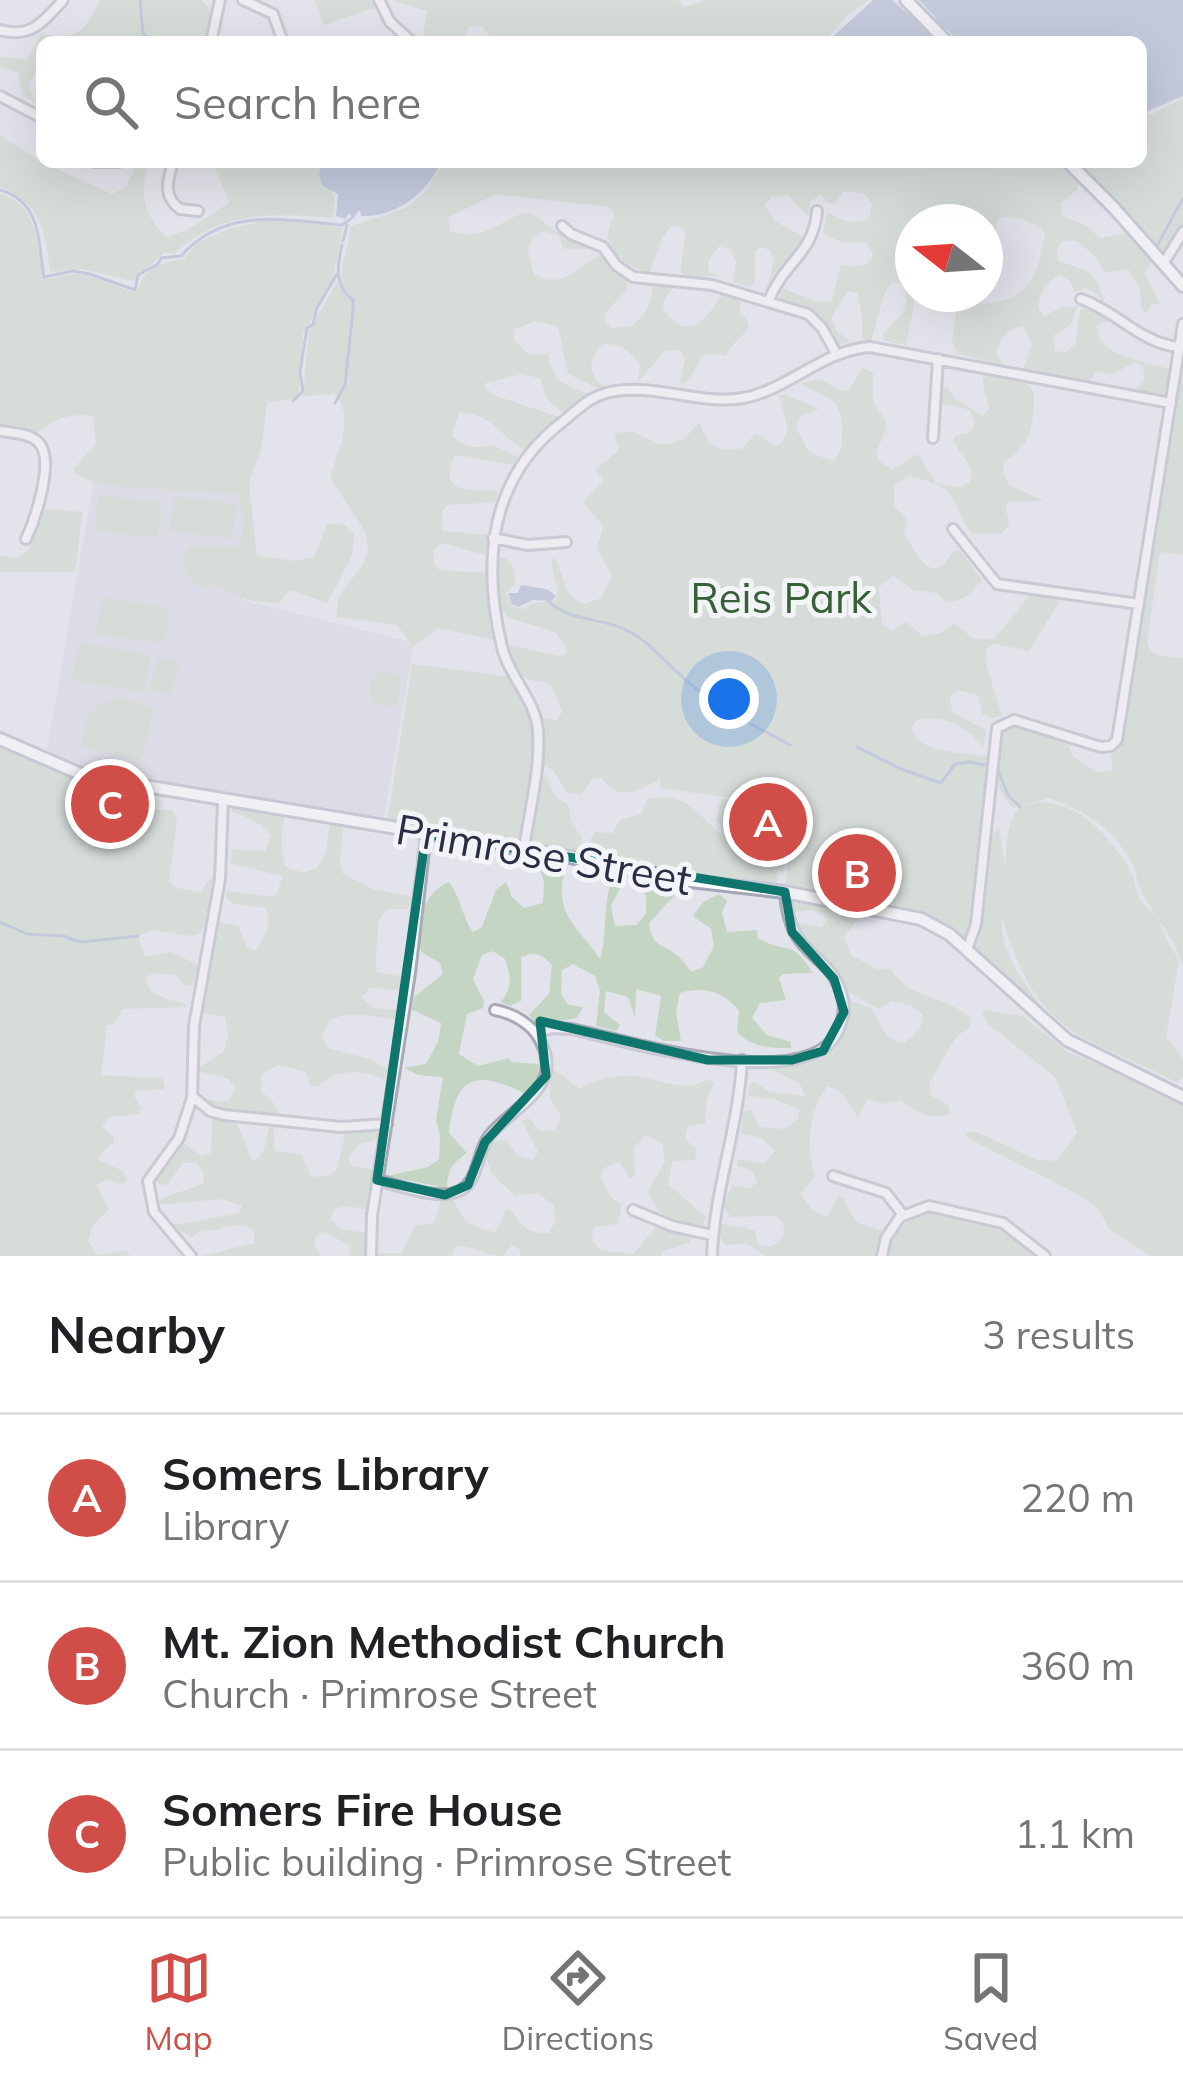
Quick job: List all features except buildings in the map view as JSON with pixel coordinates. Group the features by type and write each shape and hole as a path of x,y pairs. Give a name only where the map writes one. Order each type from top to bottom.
{"main road":[{"path":"906,0 941,36"},
{"path":"1074,168 1183,286"},
{"name":"Primrose Street","path":"0,739 70,772 673,879 785,892 928,921 968,950 1067,1040 1183,1097"}],"street":[{"path":"0,30 31,31 63,0"},
{"path":"213,36 220,0"},
{"path":"243,0 273,14 281,36"},
{"path":"379,0 390,22 405,36"},
{"path":"0,96 36,115"},
{"path":"171,168 167,183 170,199 180,209 198,211"},
{"path":"770,300 777,279 809,245 817,211"},
{"path":"562,226 571,235 603,247 616,266 633,277 712,285 815,318 837,355"},
{"path":"1163,264 1183,232"},
{"path":"1081,299 1114,312 1151,342 1179,347"},
{"path":"968,950 976,924 994,733 1004,722 1014,720 1101,747 1114,743 1183,324"},
{"path":"524,849 538,728 502,650 492,586 493,538 501,499 523,460 551,430 592,398 622,390 745,398 837,355 875,347 1171,403"},
{"path":"933,438 938,359"},
{"path":"0,431 32,438 45,451 46,467 26,539"},
{"path":"953,529 997,584 1139,604"},
{"path":"493,538 528,544 566,542"},
{"path":"191,1256 154,1212 148,1181 179,1138 192,1095 194,1026 220,879 223,800"},
{"path":"371,1256 377,1180 425,834"},
{"path":"536,1033 572,1029 708,1060 815,1056 834,1040 842,1022 841,991 792,932 785,892"},
{"path":"377,1180 445,1195 468,1185 485,1142 537,1092 546,1076 536,1033 507,1012 495,1010"},
{"path":"712,1256 712,1235 741,1094 742,1060"},
{"path":"192,1095 210,1111 224,1115 341,1127 388,1124"},
{"path":"833,1176 886,1193 903,1215"},
{"path":"881,1256 886,1238 903,1215 914,1209 942,1207 1004,1223 1045,1256"},
{"path":"633,1210 671,1226 712,1235"}],"highlighted area":[{"path":"426,834 785,892 792,932 834,979 844,1012 823,1051 792,1060 708,1060 540,1021 546,1076 485,1142 468,1185 445,1195 377,1180"}],"shaded area":[{"path":"94,478 250,493 242,600 414,643 383,822 119,776 46,755"}],"green space":[{"path":"100,0 202,0 212,12 208,36 63,36 78,32"},
{"path":"314,0 374,0 376,7 324,25"},
{"path":"392,0 678,0 685,7 704,0 869,0 829,36 490,36 473,25 466,36 423,36 427,11"},
{"path":"36,42 36,70 29,85 36,103 23,96 18,72 0,68 0,56 27,60"},
{"path":"1183,98 1183,225 1161,254 1080,168 1147,168 1147,114"},
{"path":"0,135 36,158 36,168 55,168 112,194 126,187 134,168 147,168 145,202 166,237 187,230 230,202 215,168 326,168 335,202 333,218 269,216 210,229 174,254 165,252 132,281 82,269 50,272 46,244 33,211 0,187"},
{"path":"439,168 1067,168 1078,183 1077,190 1060,203 1062,216 1086,225 1100,238 1132,232 1153,259 1145,274 1161,305 1152,304 1146,313 1128,269 1105,273 1094,255 1076,241 1062,241 1058,260 1094,277 1105,305 1084,288 1075,292 1070,280 1060,275 1051,281 1038,308 1044,316 1078,306 1071,324 1053,336 1055,351 1066,352 1075,344 1080,311 1089,305 1111,320 1097,325 1099,336 1113,351 1173,370 1168,399 1117,390 1135,390 1144,380 1143,366 1134,362 1114,374 1096,372 1089,382 1023,369 1032,344 1023,326 1008,332 999,343 996,354 1005,366 959,354 952,343 956,313 1003,312 1003,301 1029,284 1041,254 1045,233 1023,220 1003,219 1003,204 895,204 895,282 885,292 871,341 862,339 857,293 848,291 831,318 836,330 851,342 837,345 809,307 779,298 782,288 817,302 832,301 841,264 867,264 873,254 867,243 841,242 823,233 827,212 852,222 869,218 872,204 864,193 844,191 834,204 826,203 821,194 811,201 808,216 788,195 772,196 765,205 775,221 805,238 767,288 774,262 771,251 762,247 755,251 755,282 750,287 733,282 736,262 731,249 719,246 708,261 709,272 718,276 682,278 684,229 672,226 649,274 628,264 611,246 608,232 614,212 607,207 496,194 448,217 450,231 475,234 530,214 590,244 593,249 563,249 559,236 544,231 532,239 528,251 534,274 553,279 569,275 600,255 627,280 627,290 606,312 604,321 612,328 637,321 650,302 653,284 675,285 663,309 681,325 703,319 721,294 741,300 739,314 749,327 726,356 706,354 679,386 685,360 681,350 665,351 638,382 640,365 633,356 604,344 592,367 606,389 601,390 568,374 558,327 535,321 513,330 515,341 528,354 548,354 561,381 589,394 563,413 546,398 541,379 521,374 486,383 494,395 559,417 525,450 487,420 459,413 452,436 456,440 470,446 492,445 518,457 516,465 455,455 453,483 465,489 496,490 498,495 495,502 448,505 442,511 443,531 490,535 489,556 442,543 433,551 439,570 489,573 496,635 494,640 438,628 413,647 397,625 336,617 339,596 364,563 366,534 330,477 343,435 341,404 335,394 303,396 309,331 341,275 351,226 408,207"},
{"path":"0,194 13,199 29,216 43,278 81,274 132,292 138,291 155,268 184,259 197,243 228,229 294,219 343,228 332,285 303,333 299,394 267,403 261,450 249,483 257,555 293,561 314,557 328,523 345,525 354,534 352,556 327,603 290,590 278,604 247,600 215,584 204,589 188,575 182,555 189,546 239,546 244,521 238,494 100,485 75,474 74,468 96,444 93,416 63,418 36,433 0,425"},
{"path":"902,312 912,312 906,345 883,340 884,332"},
{"path":"1183,335 1183,555 1160,552 1147,643 1157,654 1183,658 1183,966 1118,842 1087,815 1048,798 1013,808 1000,790 996,762 1000,731 1012,725 1067,741 1073,756 1098,773 1113,770 1111,754 1122,737 1128,708 1182,368"},
{"name":"Reis Park","path":"863,368 873,373 875,404 886,422 876,452 878,460 892,470 918,454 935,482 958,488 970,482 972,470 953,441 971,432 975,421 969,410 943,404 942,388 947,387 955,399 983,416 989,408 982,381 985,374 1013,377 1034,393 1030,433 1004,462 1003,471 1009,485 1044,501 1008,502 1010,524 1001,534 971,533 951,496 939,485 909,476 894,485 894,507 907,519 904,534 925,564 938,567 960,550 982,580 953,602 936,593 913,590 893,576 879,587 882,625 892,630 907,622 922,636 940,633 954,623 974,639 994,639 1029,596 1037,593 1060,601 1029,651 994,644 986,648 1002,716 982,714 978,695 958,690 950,697 952,712 986,730 983,748 971,734 946,721 918,719 911,728 934,748 988,757 975,905 964,938 954,929 892,904 895,852 884,905 785,890 793,806 769,803 766,814 749,814 749,823 760,825 760,837 776,832 777,825 787,826 783,872 774,870 779,878 775,884 677,875 592,856 587,847 594,832 612,833 620,820 641,814 647,799 660,797 680,800 725,837 762,855 760,843 733,837 716,821 722,798 744,804 754,801 659,788 661,774 658,781 627,793 601,778 593,779 581,794 567,793 554,771 540,763 543,718 557,720 562,712 550,683 526,678 509,645 559,656 567,647 555,632 507,617 496,587 501,557 514,571 515,584 506,593 514,607 555,601 553,557 571,595 585,604 601,598 612,577 597,548 603,526 583,502 605,480 595,470 619,450 614,433 634,432 669,444 685,438 700,422 705,436 720,448 742,448 756,433 775,446 788,430 779,395 785,394 819,409 800,416 796,428 809,452 833,461 842,445 839,411 832,400 800,383 822,379 848,391"},
{"path":"99,495 162,503 157,538 94,530"},
{"path":"174,496 237,504 232,539 169,531"},
{"path":"45,509 83,512 75,572 0,572 0,556 16,558 28,550"},
{"path":"102,597 170,608 164,644 96,633"},
{"path":"79,642 151,655 145,692 72,680"},
{"path":"158,658 181,661 171,695 149,690"},
{"path":"412,664 511,677 536,729 521,844 387,824"},
{"path":"380,672 399,674 402,681 396,707 376,704 369,696 371,679"},
{"path":"123,698 153,709 144,756 138,761 83,748 83,728 91,713"},
{"path":"0,743 74,778 77,808 94,829 109,823 127,832 148,810 172,810 177,820 169,882 200,892 213,875 217,878 209,919 198,935 155,931 138,936 145,957 170,952 199,965 193,986 176,975 153,973 146,978 156,994 190,1007 123,1009 114,1025 107,1025 101,1075 162,1078 165,1089 137,1091 134,1096 142,1109 138,1114 110,1117 102,1126 114,1142 99,1160 123,1171 127,1180 97,1185 109,1209 93,1225 88,1241 98,1255 126,1250 130,1256 0,1256"},
{"path":"538,775 546,777 556,797 568,805 572,823 583,839 576,854 529,845"},
{"path":"1037,802 1068,808 1104,834 1130,870 1140,900 1157,918 1179,959 1166,1037 1183,1059 1183,1077 1177,1083 1061,1023 1028,982 1003,917 1009,956 1048,1015 1045,1018 976,953 987,843 999,826 1005,868 1011,821 1020,807"},
{"path":"231,805 285,818 281,839 285,866 303,873 317,868 326,852 330,823 343,828 343,874 373,889 412,897 408,909 388,909 378,921 377,972 400,976 405,991 371,988 361,997 374,1008 399,1010 397,1020 343,1015 328,1021 322,1038 329,1048 372,1060 388,1070 384,1079 349,1072 310,1086 306,1072 277,1065 262,1075 261,1091 280,1116 214,1105 206,1099 230,1099 235,1088 229,1079 199,1068 224,1051 228,1035 225,1017 204,1013 203,1006 219,922 239,926 246,947 256,950 268,925 266,908 234,904 225,897 227,891 275,897 283,876 231,864 232,849 265,851 271,836 261,825 232,811"},
{"path":"541,858 564,871 565,910 600,959 614,874 622,885 611,906 615,926 636,925 646,914 646,897 635,878 676,889 649,923 656,942 674,952 692,972 703,967 714,946 711,929 693,916 703,902 719,894 727,901 722,912 727,932 757,930 758,938 794,951 813,973 783,974 779,978 786,1000 760,1003 752,1018 767,1035 791,1042 791,1048 762,1046 743,1037 737,1032 739,1011 727,999 705,990 680,993 676,1012 681,1041 655,1036 661,996 636,989 635,1018 628,997 606,991 604,1012 620,1025 616,1031 596,1026 600,991 595,976 573,964 562,970 561,994 568,1005 583,1007 577,1018 537,1025 529,1015 549,994 552,965 538,954 521,958 521,1001 510,1006 501,1002 509,987 507,965 493,951 482,955 473,979 483,1008 467,1014 459,1054 478,1066 509,1058 539,1064 536,1084 528,1095 482,1080 463,1088 449,1133 467,1153 452,1168 447,1188 387,1176 428,1167 439,1159 436,1120 443,1077 418,1075 404,1068 426,1064 438,1042 441,1023 412,1010 414,997 443,974 440,963 421,952 420,921 427,902 449,882 473,932 482,927 496,890 506,882 512,897 524,908 543,903"},
{"path":"801,899 857,912 857,920 844,937 851,955 877,969 891,969 908,987 971,1018 969,1028 956,1037 929,1083 932,1096 949,1106 950,1114 930,1116 900,1100 884,1104 868,1099 857,1118 846,1099 828,1086 816,1106 810,1142 815,1177 801,1193 811,1209 827,1217 838,1196 843,1197 858,1222 882,1231 876,1256 765,1256 748,1244 725,1245 718,1235 722,1224 743,1228 755,1231 758,1244 769,1246 784,1234 783,1222 776,1216 731,1217 723,1207 732,1185 748,1188 757,1183 753,1171 737,1166 738,1159 763,1164 775,1151 761,1138 741,1134 743,1112 751,1109 759,1127 784,1129 798,1119 799,1109 748,1096 749,1085 755,1082 770,1092 805,1096 800,1084 766,1066 800,1065 826,1056 843,1035 851,1001 870,1008 896,1041 904,1043 920,1029 923,1015 912,1006 892,1001 878,1009 844,989 801,935 799,923 821,927 827,921 816,911 793,913 793,903"},
{"path":"986,1010 1023,1016 1068,1052 1183,1101 1183,1256 1151,1256 1110,1230 1098,1209 1081,1196 968,1138 965,1133 975,1131 1037,1160 1057,1161 1077,1132 1055,1077 988,1024 982,1014"},
{"path":"554,1069 580,1089 620,1076 680,1085 708,1079 714,1083 706,1102 705,1124 688,1126 685,1139 697,1149 695,1160 673,1161 668,1184 706,1217 703,1226 669,1218 653,1201 648,1191 665,1162 662,1143 646,1135 634,1148 635,1176 630,1179 619,1162 604,1168 601,1179 622,1205 618,1224 594,1227 592,1240 600,1250 633,1254 656,1227 694,1235 689,1243 663,1251 662,1256 520,1256 512,1245 503,1256 456,1246 451,1256 377,1256 402,1253 415,1226 434,1223 441,1200 453,1200 466,1222 495,1233 506,1209 528,1229 549,1233 556,1220 553,1205 538,1193 515,1196 492,1174 486,1157 493,1141 505,1140 518,1156 533,1160 538,1152 522,1121 529,1118 541,1132 556,1129 561,1115 550,1094"},
{"path":"212,1115 235,1123 254,1162 273,1125 275,1151 301,1154 311,1177 337,1170 346,1129 381,1133 359,1144 349,1157 352,1166 375,1170 369,1210 334,1209 331,1219 341,1229 366,1233 365,1256 349,1256 350,1246 325,1232 315,1237 322,1256 202,1256 254,1243 254,1230 234,1225 202,1230 191,1238 173,1225 239,1213 242,1206 223,1199 156,1205 162,1198 203,1184 204,1173 197,1163 183,1163 168,1184 160,1185 154,1178 179,1144 201,1156 211,1153"},
{"path":"935,1210 994,1226 1040,1256 887,1256 904,1226"}],"water":[{"path":"873,0 892,0 927,30 937,19 919,0 1183,0 1183,96 1147,111 1147,36 954,36 945,28 936,36 834,36"},
{"path":"320,168 438,168 428,184 398,208 374,216 361,216 360,210 353,217 348,213 346,219 336,216 338,194 323,186"},
{"path":"521,585 547,589 556,596 552,601 533,600 518,607 508,593 518,593"}],"waterway":[{"path":"140,0 146,36"},
{"path":"0,190 14,196 31,214 44,277 73,271 135,290 138,275 161,258 181,256 217,229 257,220 342,225 353,217"},
{"path":"1157,246 1183,198"},
{"path":"343,241 347,225"},
{"path":"335,403 345,385 353,310 353,300 338,275 342,245"},
{"path":"293,401 303,391 300,372 307,328 337,274"},
{"path":"548,601 566,613 626,630 698,690 739,709"},
{"path":"751,724 790,745"},
{"path":"857,747 941,783 955,764 997,768 1008,795 1020,807"},
{"path":"0,922 27,934 80,942 138,936"}],"place":[{"name":"Somers Fire House","path":"110,804"},
{"name":"Somers Library","path":"768,822"},
{"name":"Mt. Zion Methodist Church","path":"857,873"}]}
